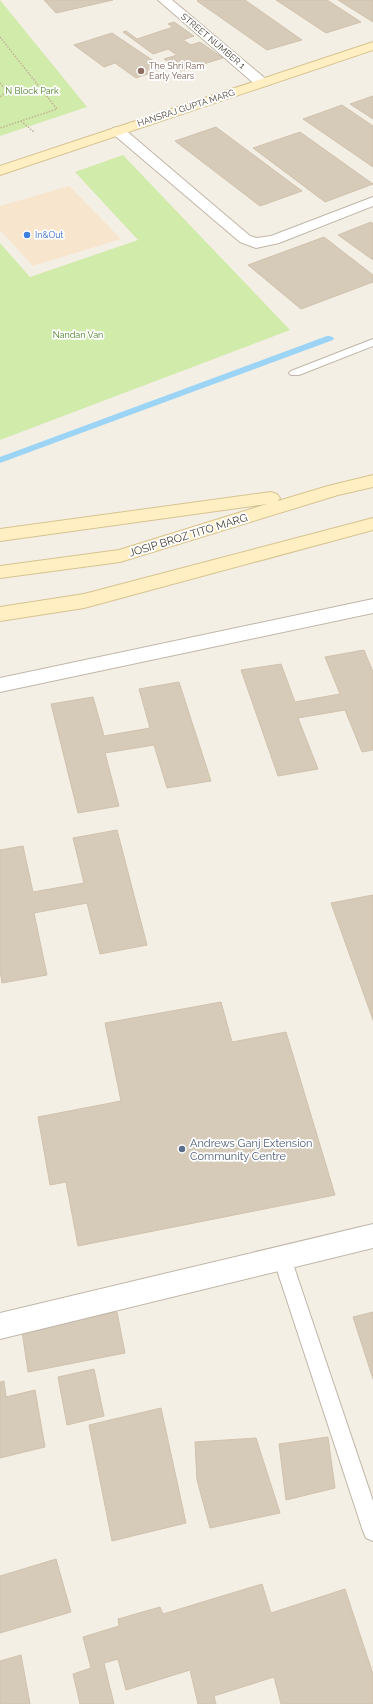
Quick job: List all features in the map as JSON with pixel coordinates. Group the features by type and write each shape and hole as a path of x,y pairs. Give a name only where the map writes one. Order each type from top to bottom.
{"main road":[{"name":"HANSRAJ GUPTA MARG","path":"0,171 373,46"},
{"name":"JOSIP BROZ TITO MARG","path":"0,572 120,556 334,490 373,481"},
{"path":"0,535 334,490"},
{"path":"0,614 84,601 373,524"}],"street":[{"name":"STREET NUMBER 1","path":"167,1 262,83"},
{"path":"118,131 245,239 256,243 274,240 373,201"},
{"path":"0,685 373,606"},
{"path":"0,1326 373,1236"}],"lane":[{"path":"295,374 373,342"},
{"path":"282,1258 373,1531"}],"path":[{"path":"0,37 57,109 0,128"},
{"path":"0,82 7,91 0,97"},
{"path":"21,121 34,132"}],"shaded area":[{"path":"69,186 121,239 33,266 0,230 0,206"}],"green space":[{"name":"N Block Park","path":"0,0 87,107 0,136"},
{"name":"Nandan Van","path":"123,155 290,330 0,440 0,243 30,277 138,240 75,172"}],"building":[{"path":"44,0 113,0 56,13"},
{"path":"245,0 302,40 267,50 197,1"},
{"path":"276,0 327,0 361,22 326,33"},
{"path":"338,0 373,0 373,22"},
{"path":"174,22 194,36 183,40 191,45 200,42 223,58 181,71 164,59 177,55 168,49 153,54 123,32 126,31 137,39 173,27 168,24"},
{"path":"112,33 164,68 136,78 115,63 104,67 74,45"},
{"path":"373,96 373,119 350,104"},
{"path":"342,105 373,126 373,167 303,119"},
{"path":"216,127 302,191 260,206 175,141"},
{"path":"300,132 373,184 325,202 253,148"},
{"path":"371,222 373,224 373,260 338,235"},
{"path":"324,237 373,275 373,282 301,309 248,265"},
{"path":"364,650 373,672 373,750 362,752 345,710 298,718 318,769 278,776 241,670 281,664 295,702 340,694 325,657"},
{"path":"179,682 211,781 167,788 154,745 105,753 119,806 78,813 51,704 93,697 104,736 150,728 139,689"},
{"path":"117,830 147,945 100,954 87,903 34,913 47,975 2,983 0,970 0,850 23,846 33,892 84,883 73,838"},
{"path":"373,895 373,1020 331,903"},
{"name":"Andrews Ganj Extension Community Centre","path":"221,1002 232,1042 286,1032 335,1195 78,1246 66,1182 50,1185 38,1117 121,1101 105,1023"},
{"path":"117,1312 125,1353 28,1372 22,1331"},
{"path":"373,1312 373,1379 353,1317"},
{"path":"94,1369 104,1416 67,1425 58,1377"},
{"path":"4,1381 6,1397 35,1390 45,1447 0,1458 0,1382"},
{"path":"161,1408 186,1523 112,1541 89,1425"},
{"path":"328,1437 335,1488 286,1500 279,1444"},
{"path":"256,1438 280,1513 210,1528 197,1480 195,1442"},
{"path":"56,1559 71,1612 0,1633 0,1576"},
{"path":"262,1584 271,1613 345,1589 373,1674 373,1704 281,1704 274,1677 214,1696 216,1704 198,1704 190,1670 126,1690 118,1659 104,1663 114,1704 80,1704 73,1674 91,1668 83,1637 119,1626 118,1619 160,1607 163,1614"},
{"path":"21,1655 30,1704 0,1704 0,1661"}],"waterway":[{"path":"0,460 330,338"}],"place":[{"name":"The Shri Ram Early Years","path":"141,71"},
{"name":"In&Out","path":"27,235"},
{"name":"Andrews Ganj Extension Community Centre","path":"182,1149"}]}
